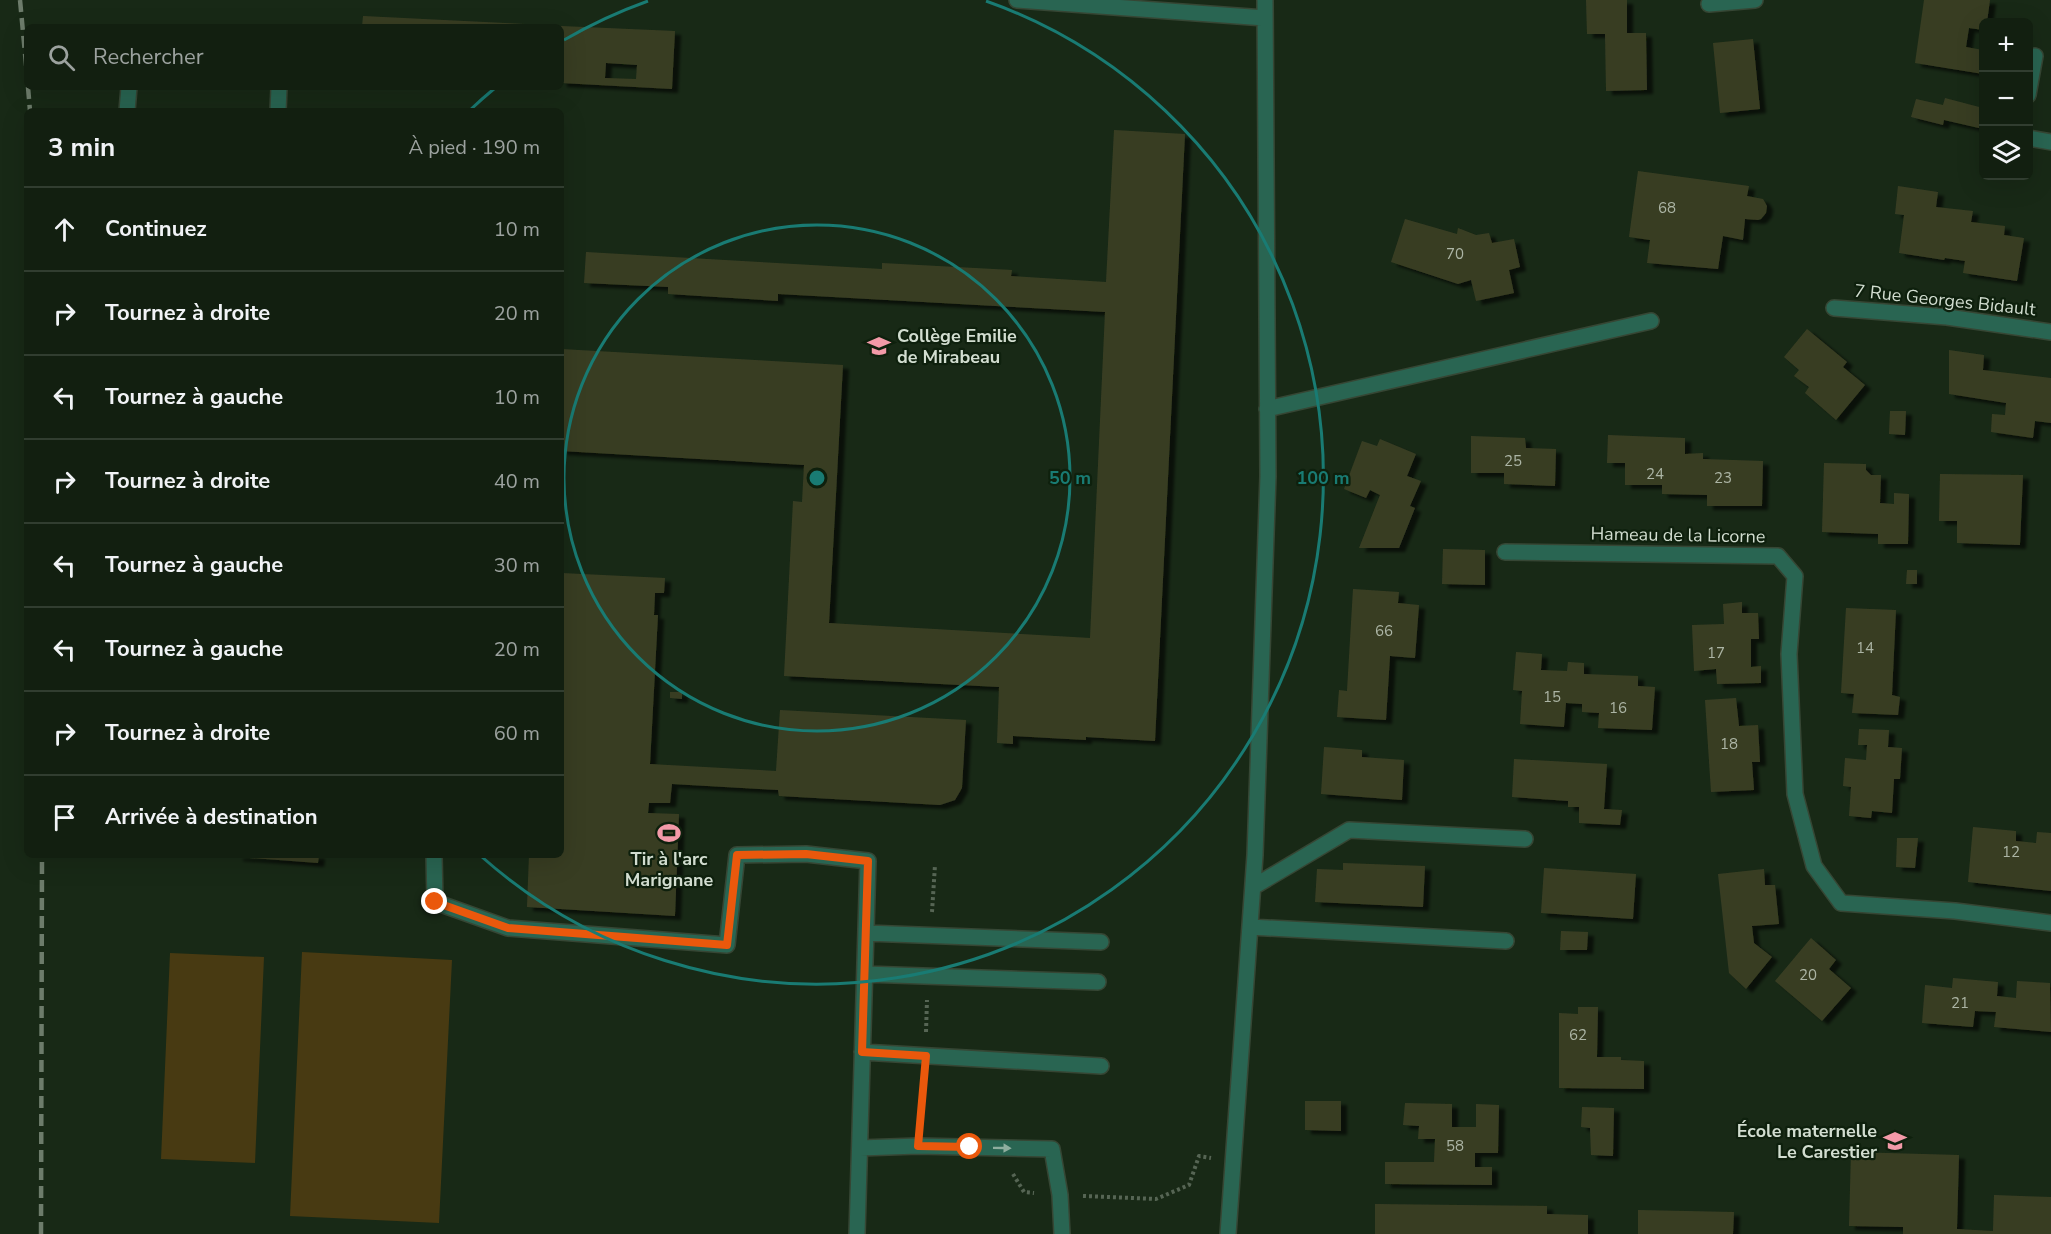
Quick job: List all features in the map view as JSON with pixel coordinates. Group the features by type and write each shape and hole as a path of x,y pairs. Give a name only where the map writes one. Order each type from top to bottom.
{"street":[{"path":"1017,0 1265,18"},
{"path":"1228,1234 1253,887 1268,476 1265,0"},
{"path":"1709,4 1755,0"},
{"path":"2032,72 2035,56"},
{"path":"127,108 129,90"},
{"path":"278,108 279,90"},
{"path":"2033,139 2051,142"},
{"name":"7 Rue Georges Bidault","path":"1834,308 1947,316 2051,332"},
{"path":"1267,409 1651,321"},
{"name":"Hameau de la Licorne","path":"1505,552 1778,555 1796,576 1789,654 1795,794 1814,866 1841,903 1955,912 2051,923"},
{"path":"1253,887 1349,831 1525,840"},
{"path":"434,858 435,902 508,928 727,945 737,855 806,854 868,861 857,1234"},
{"path":"1250,927 1506,941"},
{"path":"866,933 1101,942"},
{"path":"865,974 1098,981"},
{"path":"862,1052 1101,1065"},
{"path":"860,1148 918,1146 1052,1149 1060,1195 1062,1234"}],"path":[{"path":"930,935 934,865"},
{"path":"918,1146 926,1056 928,976"}],"shaded area":[{"path":"302,952 452,960 439,1223 290,1216"},
{"path":"170,953 264,957 255,1163 161,1159"}],"building":[{"path":"1586,0 1627,0 1627,33 1646,33 1647,90 1606,91 1605,34 1587,34"},
{"path":"1924,0 1990,0 1988,18 1979,18 1979,29 1969,28 1966,47 1979,49 1979,73 1915,63"},
{"path":"363,16 524,24 362,24"},
{"path":"564,26 675,31 672,89 564,83","holes":["606,63 637,65 636,79 605,78"]},
{"path":"1753,39 1760,109 1720,113 1713,43"},
{"path":"1945,98 1979,107 1979,128 1944,120 1943,125 1911,117 1916,99 1943,105"},
{"path":"1114,130 1185,134 1155,741 1013,736 1013,744 997,743 999,687 784,676 793,501 802,502 804,465 564,451 564,349 843,365 829,623 1090,638 1105,312 778,294 778,301 668,294 668,287 584,283 586,252 882,269 882,263 1012,270 1011,276 1106,282"},
{"path":"1638,171 1749,186 1747,196 1763,199 1767,206 1766,213 1758,220 1745,219 1743,240 1723,236 1718,269 1647,263 1650,240 1629,237"},
{"path":"1898,186 1938,192 1936,207 1973,211 1971,222 2005,226 2004,235 2024,238 2017,281 1963,273 1965,261 1899,253 1904,215 1895,214"},
{"path":"1405,219 1457,234 1458,228 1476,235 1489,233 1492,243 1514,239 1520,267 1509,270 1514,293 1476,301 1471,280 1458,284 1391,262"},
{"path":"1807,329 1847,362 1843,367 1865,385 1836,420 1805,393 1809,387 1794,376 1799,370 1784,357"},
{"path":"1949,350 1984,355 1983,370 2051,378 2051,423 2035,421 2033,438 1991,432 1992,414 2005,415 2006,403 1949,394"},
{"path":"1890,411 1906,411 1905,435 1889,434"},
{"path":"1608,435 1685,438 1685,454 1703,453 1703,459 1763,461 1762,506 1707,506 1707,495 1662,494 1662,485 1625,485 1625,463 1607,463"},
{"path":"1471,436 1525,438 1526,448 1556,449 1555,486 1504,484 1504,473 1471,473"},
{"path":"1380,439 1416,454 1407,476 1421,481 1410,506 1415,508 1399,548 1359,548 1380,495 1370,490 1366,498 1344,489 1362,441 1377,446"},
{"path":"1824,463 1866,464 1866,470 1871,475 1881,475 1880,503 1894,504 1894,493 1909,494 1908,544 1878,544 1878,534 1822,532"},
{"path":"1940,474 2023,475 2020,545 1957,543 1957,521 1939,521"},
{"path":"1443,549 1485,550 1485,585 1442,584"},
{"path":"1907,570 1917,570 1917,584 1906,584"},
{"path":"564,573 665,578 664,593 655,593 654,615 658,615 650,764 776,771 780,710 966,720 962,788 955,800 940,805 779,796 778,790 672,784 670,803 649,803 648,813 679,814 675,916 527,907 529,858 564,858"},
{"path":"1353,589 1399,592 1398,603 1419,605 1415,658 1390,656 1386,720 1337,717 1339,690 1347,691"},
{"path":"1742,602 1742,613 1758,613 1759,639 1751,639 1751,667 1761,666 1761,683 1717,684 1716,669 1694,671 1692,625 1724,624 1723,604"},
{"path":"1846,608 1896,610 1892,695 1900,697 1898,715 1852,713 1854,694 1841,693"},
{"path":"1516,652 1542,654 1541,670 1567,671 1568,662 1584,663 1584,674 1638,676 1638,686 1655,687 1652,730 1598,728 1599,713 1582,712 1582,704 1566,703 1564,727 1520,724 1522,691 1513,690"},
{"path":"670,692 682,692 682,699 670,698"},
{"path":"1736,698 1739,726 1758,725 1760,762 1752,762 1754,790 1711,792 1705,700"},
{"path":"1859,729 1889,730 1888,747 1902,748 1900,779 1894,779 1892,813 1872,811 1871,818 1849,816 1851,787 1843,786 1845,758 1866,760 1867,745 1858,745"},
{"path":"1324,747 1362,750 1362,757 1404,760 1402,800 1321,794"},
{"path":"1514,759 1607,764 1604,809 1622,810 1620,825 1579,823 1579,807 1568,807 1568,801 1512,797"},
{"path":"1973,827 2016,831 2016,841 2036,843 2037,832 2051,833 2051,891 1968,882"},
{"path":"1897,838 1918,838 1915,868 1896,867"},
{"path":"250,858 319,858 318,863"},
{"path":"1343,863 1425,866 1423,907 1315,902 1317,869 1343,870"},
{"path":"1544,868 1636,874 1633,919 1541,913"},
{"path":"1764,869 1765,885 1775,885 1779,924 1752,926 1754,943 1772,957 1746,989 1729,973 1718,874"},
{"path":"1561,931 1588,932 1587,950 1560,950"},
{"path":"1811,938 1836,960 1829,969 1851,988 1822,1021 1775,981"},
{"path":"1953,978 1998,982 1997,996 2016,998 2017,981 2050,983 2051,1032 1994,1027 1996,1012 1975,1011 1973,1027 1922,1023 1925,985 1952,988"},
{"path":"1578,1007 1598,1007 1597,1057 1621,1057 1621,1060 1644,1061 1644,1089 1559,1088 1559,1013 1578,1014"},
{"path":"1305,1101 1341,1101 1341,1131 1305,1130"},
{"path":"1405,1103 1452,1104 1452,1127 1476,1127 1476,1104 1499,1105 1498,1153 1475,1153 1475,1167 1492,1167 1492,1185 1385,1184 1385,1162 1434,1162 1435,1139 1418,1139 1419,1126 1403,1125"},
{"path":"1582,1107 1614,1108 1613,1156 1591,1155 1590,1128 1581,1127"},
{"path":"1851,1152 1959,1155 1957,1229 1993,1231 1994,1195 2051,1197 2051,1234 1903,1234 1903,1227 1849,1226"},
{"path":"1375,1204 1547,1206 1547,1214 1588,1215 1588,1234 1375,1234"},
{"path":"1638,1210 1734,1212 1733,1234 1638,1234"}],"railway":[{"path":"20,0 24,43"},
{"path":"28,90 30,108"},
{"path":"41,1234 42,858"}],"place":[{"name":"Collège Emilie de Mirabeau","path":"879,346"},
{"name":"Tir à l'arc Marignane","path":"669,833"},
{"name":"École maternelle Le Carestier","path":"1895,1141"}],"route":[{"path":"435,902 508,928 727,945 737,855 806,854 868,861 862,1052 926,1056 918,1146 970,1147"}]}
